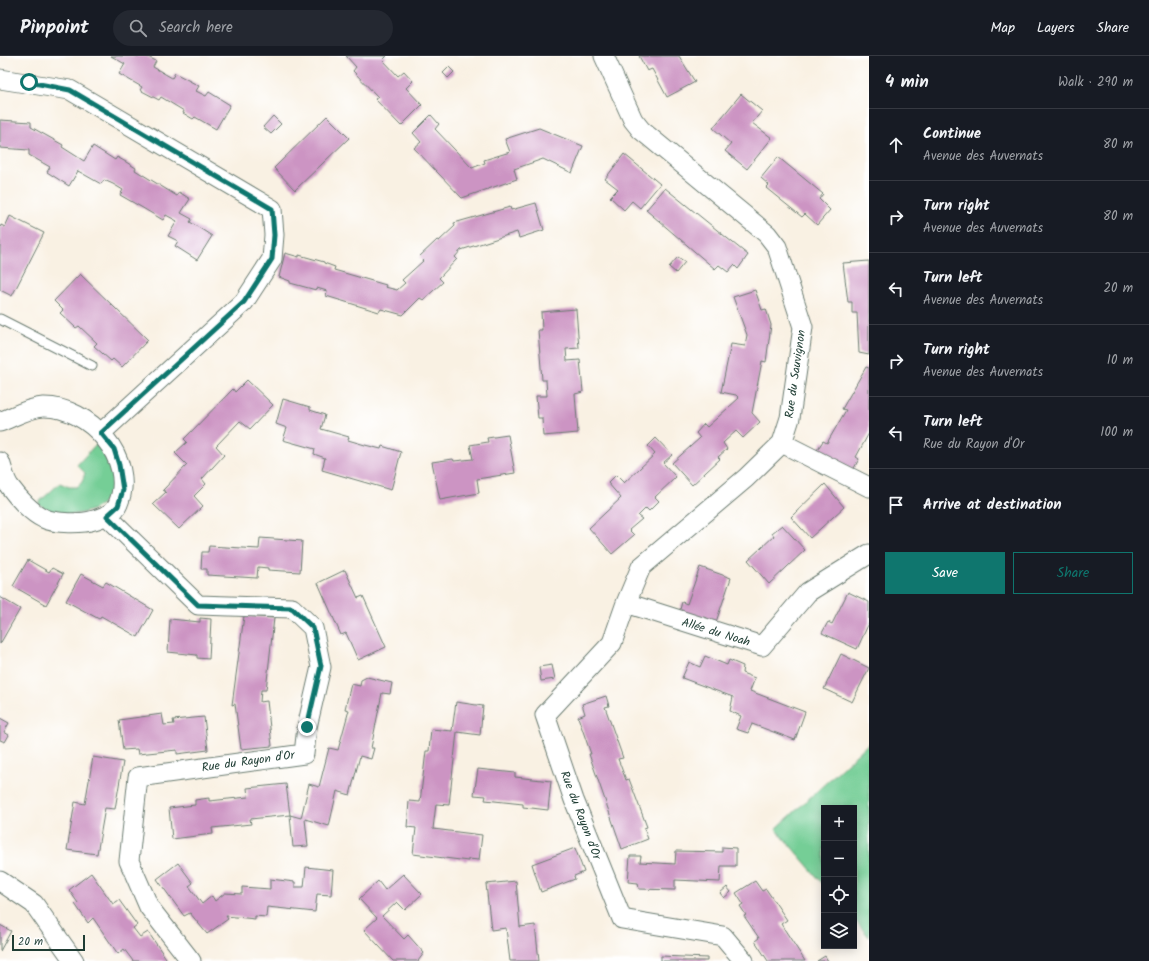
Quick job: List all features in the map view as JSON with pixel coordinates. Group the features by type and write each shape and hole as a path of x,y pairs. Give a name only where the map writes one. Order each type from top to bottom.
{"street":[{"name":"Rue du Sauvignon","path":"604,56 633,120 641,130 767,234 777,247 803,327 790,418 782,443 746,478 641,567 626,603"},
{"path":"0,79 70,90 272,209 274,235 272,259 244,302 101,433"},
{"path":"0,422 23,412 43,407 61,410 78,416 101,433 114,449 119,465 123,490 118,506 107,516 90,521 64,523 43,519 26,505 10,487 0,462"},
{"path":"782,443 869,487"},
{"name":"Rue du Rayon d'Or","path":"107,516 198,605 292,608 313,628 321,666 307,727 304,754 138,777 129,861 149,907 191,961"},
{"name":"Allée du Noah","path":"626,603 762,646 808,592 869,554"},
{"name":"Rue du Rayon d'Or","path":"626,603 612,643 545,715 574,800 622,919 723,936 744,961"},
{"path":"0,881 34,904 74,961"}],"lane":[{"path":"0,319 92,366"}],"green space":[{"path":"96,444 110,463 114,476 110,495 104,502 89,511 71,514 53,513 38,503 60,483 69,487 77,487 82,482 85,473 77,465"},
{"path":"869,743 869,937 857,923 857,805 821,805 821,882 776,829"}],"building":[{"path":"111,56 146,56 156,61 153,67 172,78 175,73 199,86 196,91 206,96 209,92 230,105 216,129 195,117 193,119 183,113 184,111 161,97 159,100 140,90 142,87 119,74 125,64"},
{"path":"346,56 387,56 383,60 398,76 404,71 413,81 406,88 422,105 401,126 375,99 378,97 353,71 356,67"},
{"path":"639,56 679,56 695,82 667,97 652,69 647,71"},
{"path":"449,67 454,72 448,78 443,73"},
{"path":"741,94 762,111 752,123 772,138 747,169 725,151 731,144 713,128"},
{"path":"431,115 439,124 435,129 472,168 485,163 484,160 510,152 505,139 539,128 583,146 572,173 543,159 514,169 517,179 462,198 414,148 421,142 413,133"},
{"path":"273,116 281,124 271,134 263,127"},
{"path":"327,116 349,138 295,190 274,168"},
{"path":"0,120 31,122 31,127 63,145 62,147 84,161 93,146 115,160 117,157 126,162 136,168 135,170 177,196 179,192 190,199 181,213 192,219 190,222 212,236 197,260 175,246 178,241 168,236 177,221 166,215 163,220 120,195 123,190 113,184 104,180 101,184 78,171 69,186 47,172 50,167 29,155 29,150 0,148"},
{"path":"624,154 660,184 640,208 632,201 624,210 610,197 618,189 605,179"},
{"path":"778,157 823,194 819,199 830,210 817,225 805,214 802,217 766,188 769,185 761,178"},
{"path":"665,188 748,255 738,269 734,265 728,272 719,265 715,269 646,210"},
{"path":"536,203 544,230 519,238 517,232 461,250 455,257 457,259 439,278 443,282 423,300 420,298 403,315 381,309 379,312 326,296 327,291 317,288 316,290 290,283 290,281 279,277 285,253 324,262 335,267 334,270 386,285 385,287 397,290 405,283 402,280 423,261 419,257 455,226 454,223 510,207 511,210"},
{"path":"10,216 44,233 12,296 0,290 0,228 1,225 5,227"},
{"path":"678,257 685,262 676,273 669,267"},
{"path":"869,261 869,355 859,353 857,313 852,313 852,302 848,302 843,263"},
{"path":"80,274 148,340 122,367 113,359 111,361 94,346 97,343 79,326 76,328 60,313 63,310 54,301"},
{"path":"755,290 762,310 766,309 771,325 766,362 762,361 752,413 760,422 743,438 736,431 723,443 727,449 718,457 720,459 692,485 672,463 700,438 696,433 704,424 707,427 739,398 736,395 721,392 731,344 745,346 747,335 733,297"},
{"path":"576,309 579,348 566,349 567,361 580,360 583,392 575,394 578,433 543,436 542,418 538,418 536,396 547,396 546,380 542,380 538,330 542,330 541,312"},
{"path":"866,367 869,368 869,433 856,457 859,459 853,470 817,450 823,441 827,443 846,410 842,409"},
{"path":"247,380 273,405 250,429 240,421 216,446 224,455 202,479 206,484 194,496 203,506 179,529 153,504 166,492 163,490 187,465 175,453 187,442 184,439 233,389 235,392"},
{"path":"283,399 310,407 310,410 325,415 321,429 349,437 348,440 365,445 381,449 382,446 401,452 391,490 322,470 325,458 314,454 315,449 283,440 287,428 276,424"},
{"path":"508,435 515,473 477,479 479,493 440,500 432,462 453,459 454,461 473,459 470,445 488,442 487,438"},
{"path":"656,438 672,455 663,463 676,477 655,497 659,501 649,511 646,508 638,516 642,519 629,530 634,535 612,554 589,528 621,498 608,483 616,475 624,483 655,454 648,446"},
{"path":"825,484 844,507 810,538 791,517"},
{"path":"782,525 805,550 769,584 748,560 774,536 772,533"},
{"path":"260,538 302,541 300,572 268,570 268,568 258,567 257,578 207,575 207,569 201,569 202,552 208,552 209,546 259,549"},
{"path":"28,560 49,572 52,568 63,574 46,605 13,586"},
{"path":"700,567 731,578 715,625 679,613 682,602 687,604"},
{"path":"345,570 358,598 363,596 386,647 358,660 346,633 341,635 318,583"},
{"path":"81,574 103,586 106,582 153,610 138,637 101,616 99,619 66,601"},
{"path":"848,592 869,602 869,623 857,649 822,633 828,622 832,624"},
{"path":"0,597 20,609 0,644"},
{"path":"244,616 274,618 266,690 261,690 260,702 267,701 272,746 241,749 235,704 232,705"},
{"path":"200,618 211,619 209,659 197,658 197,655 168,652 170,619 200,622"},
{"path":"841,654 869,668 852,702 824,689"},
{"path":"705,656 727,665 729,660 743,666 742,673 755,678 750,691 805,712 795,740 752,724 748,733 736,729 741,716 730,711 733,697 682,678 689,662 700,667"},
{"path":"552,665 555,679 541,681 539,667"},
{"path":"367,677 392,683 390,694 382,693 371,748 374,748 371,759 360,756 350,795 337,791 329,826 305,819 308,846 293,847 290,815 301,818 309,784 319,787 329,748 338,750 349,710 345,709 351,684 360,686 361,680"},
{"path":"606,696 609,706 605,707 623,758 618,759 626,780 629,779 647,827 644,828 648,839 622,849 589,754 591,754 578,717 585,714 582,704"},
{"path":"456,702 483,706 480,735 457,732 449,805 436,804 433,829 482,835 479,860 468,859 468,861 413,854 416,828 407,827 409,801 420,802 426,751 429,751 431,729 452,731"},
{"path":"162,714 164,725 174,724 173,720 204,717 208,750 177,754 177,750 138,754 137,749 123,750 119,720"},
{"path":"0,718 9,723 4,732 9,735 5,742 0,740"},
{"path":"93,757 123,762 115,809 105,808 97,854 67,850 75,802 85,804"},
{"path":"478,769 515,773 515,777 551,781 548,810 523,807 523,804 485,800 486,796 474,795"},
{"path":"286,784 290,815 250,819 251,824 212,828 213,834 172,839 169,808 195,805 195,800 209,798 209,801 248,797 247,788"},
{"path":"722,847 736,848 736,866 721,866 720,882 675,880 675,890 639,889 638,883 628,882 630,856 641,856 640,862 675,864 676,851 722,852"},
{"path":"575,848 584,872 574,876 575,879 541,892 532,864"},
{"path":"178,863 193,883 189,886 202,904 212,896 215,901 225,893 242,894 242,887 270,889 270,879 295,882 295,887 304,887 306,867 333,870 331,895 317,894 315,912 267,907 266,917 255,916 255,919 226,916 228,919 207,934 190,913 184,916 157,879"},
{"path":"91,873 113,904 119,900 137,925 133,928 140,937 148,932 168,961 133,961 124,949 118,954 93,918 88,923 75,904 78,903 69,890"},
{"path":"403,874 422,894 405,910 397,902 382,916 404,939 408,935 424,953 418,961 393,961 364,930 377,918 359,899 378,881 385,890"},
{"path":"516,881 520,927 535,925 539,961 510,961 506,928 491,930 486,884"},
{"path":"755,881 762,891 766,889 787,920 781,924 805,961 768,961 755,941 759,938 744,916 746,915 740,906 743,904 736,893"},
{"path":"727,887 731,892 724,898 720,893"},
{"path":"0,925 11,931 0,951"},
{"path":"661,956 707,958 707,961 661,961"},
{"path":"825,956 828,961 817,961"}],"route":[{"path":"29,82 70,90 272,209 274,235 272,259 244,302 101,433 114,449 119,465 123,490 118,506 107,516 198,605 292,608 313,628 321,666 307,727"}]}
